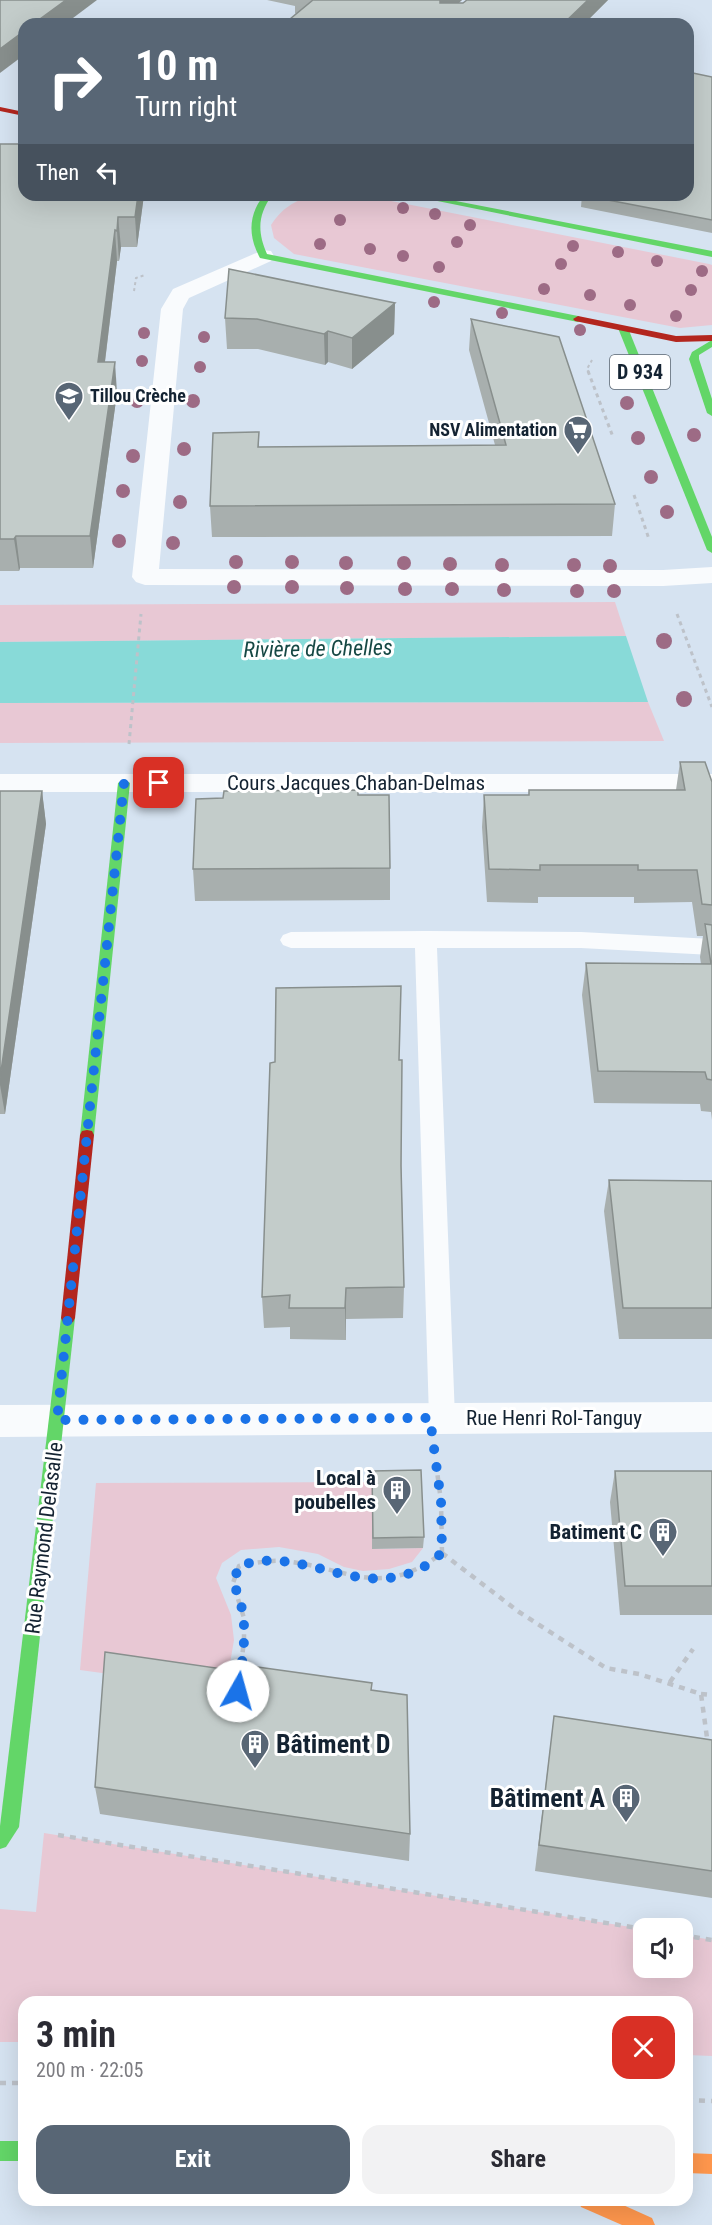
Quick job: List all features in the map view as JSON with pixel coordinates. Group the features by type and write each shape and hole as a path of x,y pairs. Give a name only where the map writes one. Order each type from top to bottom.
{"main road":[{"path":"0,109 18,113"},
{"path":"261,201 253,223 254,238 263,256 676,339 712,338"},
{"path":"443,201 712,254"},
{"name":"D 934","path":"623,328 712,550"},
{"name":"D 934","path":"712,343 695,354 694,359 712,413"},
{"name":"Rue Raymond Delasalle","path":"10,1827 57,1420 124,783"},
{"path":"0,1841 10,1827"},
{"path":"0,2151 18,2151"},
{"path":"693,2163 712,2164"},
{"path":"602,2206 645,2225"}],"street":[{"path":"263,256 181,294 172,309 145,577 663,578 712,575"},
{"name":"Cours Jacques Chaban-Delmas","path":"0,783 712,783"},
{"name":"Rue Henri Rol-Tanguy","path":"0,1421 712,1417"}],"lane":[{"path":"426,939 436,1418"},
{"path":"291,940 581,940 712,947"}],"path":[{"path":"129,741 142,604"},
{"path":"436,1418 442,1553"},
{"path":"240,1680 246,1636 241,1599 233,1583 239,1566 253,1561 283,1561 303,1563 352,1578 388,1579 421,1569 442,1553"},
{"path":"442,1553 519,1612 606,1668 670,1682 702,1694 712,1695"},
{"path":"670,1682 693,1649"},
{"path":"702,1694 708,1732 708,1754"},
{"path":"10,1827 633,1927"},
{"path":"693,1937 712,1940"},
{"path":"0,2083 18,2083"},
{"path":"693,2100 712,2101"}],"shaded area":[{"path":"298,201 391,201 709,264 712,265 712,325 680,328 294,254 274,238 271,225 289,206"},
{"path":"615,602 626,636 0,642 0,605"},
{"path":"648,702 664,741 0,743 0,703"},
{"path":"372,1482 373,1549 423,1548 412,1562 389,1569 363,1571 344,1567 318,1554 279,1547 241,1550 222,1563 216,1578 231,1615 234,1640 227,1681 197,1686 80,1670 96,1483"},
{"path":"44,1833 633,1927 633,1978 693,1978 693,1937 712,1940 712,2056 693,2055 693,1996 18,1996 18,2042 0,2042 0,1909 36,1912"}],"water":[{"name":"Rivière de Chelles","path":"626,636 648,702 0,703 0,642"}],"building":[{"path":"0,0 66,0 41,18 18,18 18,36 0,49"},
{"path":"313,0 440,0 440,3 463,3 467,0 588,0 569,18 291,18"},
{"path":"694,73 712,77 712,220 613,201 694,201"},
{"path":"0,144 18,144 18,201 137,201 135,217 118,217 117,231 115,230 98,362 115,362 90,536 16,536 14,539 0,539"},
{"path":"229,269 395,303 352,338 328,331 324,334 257,319 225,318"},
{"path":"471,319 559,337 615,504 210,506 213,433 259,432 258,447 506,445"},
{"path":"680,762 705,762 712,782 712,905 702,904 697,870 638,870 638,865 540,865 540,870 489,869 484,795 529,795 529,790 685,790"},
{"path":"358,790 358,795 389,795 390,868 193,869 196,799 223,798 224,791"},
{"path":"0,791 42,791 0,1078"},
{"path":"705,924 712,925 712,1080 707,1079 705,1072 598,1071 586,963 711,964"},
{"path":"401,986 399,1060 402,1060 401,1166 404,1287 346,1288 345,1308 289,1308 290,1295 262,1297 270,1063 275,1062 276,988"},
{"path":"609,1180 712,1181 712,1308 623,1308"},
{"name":"Local à poubelles","path":"421,1470 424,1537 373,1538 372,1471"},
{"name":"Batiment C","path":"615,1471 712,1471 712,1586 625,1586"},
{"name":"Bâtiment D","path":"105,1652 250,1673 251,1666 372,1683 371,1690 407,1695 410,1834 95,1787"},
{"name":"Bâtiment A","path":"554,1716 712,1740 712,1871 539,1845"}],"traffic: fast":[{"path":"263,201 256,217 255,232 263,256 578,319"},
{"path":"443,201 712,254"},
{"path":"623,328 712,550"},
{"path":"712,343 695,354 694,359 712,413"},
{"path":"87,1135 124,783"},
{"path":"0,1841 10,1827 68,1318"},
{"path":"0,2151 18,2151"}],"traffic: slow":[{"path":"693,2163 712,2164"},
{"path":"602,2206 645,2225"}],"traffic: jam":[{"path":"0,109 18,113"},
{"path":"578,319 676,339 712,338"},
{"path":"68,1318 87,1135"}],"place":[{"name":"Tillou Crèche","path":"69,422"},
{"name":"NSV Alimentation","path":"578,456"},
{"name":"Local à poubelles","path":"397,1516"},
{"name":"Batiment C","path":"663,1558"},
{"name":"Bâtiment D","path":"255,1770"},
{"name":"Bâtiment A","path":"626,1824"}],"route":[{"path":"159,783 124,783 57,1420 430,1418 441,1501 442,1553 421,1569 388,1579 352,1578 303,1563 269,1559 239,1566 233,1583 241,1599 246,1636 238,1691"}]}
